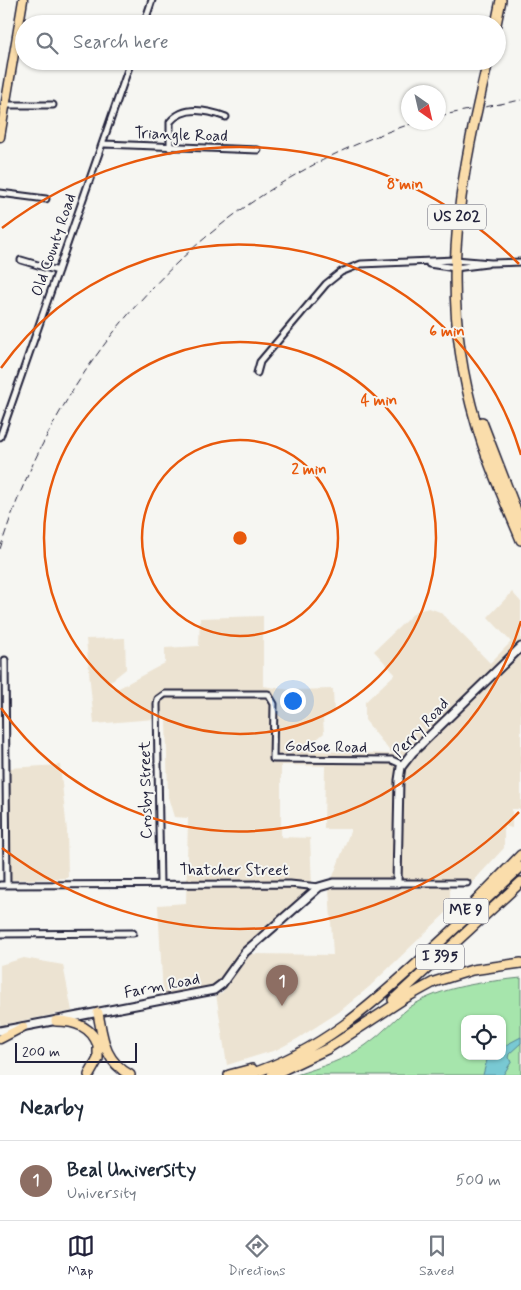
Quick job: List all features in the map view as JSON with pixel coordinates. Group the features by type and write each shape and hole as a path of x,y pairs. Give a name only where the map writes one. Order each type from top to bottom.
{"highway":[{"path":"498,15 501,0"},
{"name":"US 202","path":"486,70 458,204 455,264 457,312 462,367 475,422 489,464 521,540"},
{"name":"US 202","path":"457,312 482,424 521,524"},
{"name":"ME 9","path":"412,968 521,855"},
{"name":"I 395","path":"247,1075 297,1055 351,1021 412,968 521,867"},
{"name":"I 395","path":"272,1075 314,1056 358,1029 387,1006 521,882"},
{"path":"358,1029 410,995 444,978 483,967 521,963"},
{"path":"89,1075 97,1063 99,1048 96,1021 98,1013"},
{"path":"98,1013 107,1055 116,1066 130,1075"},
{"path":"56,1021 73,1022 84,1026 94,1035 99,1048"},
{"path":"229,1075 297,1055"}],"main road":[{"path":"21,15 23,0"},
{"path":"0,137 15,49"},
{"path":"0,1039 24,1027"}],"street":[{"path":"147,15 152,0"},
{"name":"Old County Road","path":"0,437 104,144 128,70"},
{"path":"6,104 53,105"},
{"path":"170,148 170,122 181,112 208,110 226,116"},
{"name":"Triangle Road","path":"104,144 258,150"},
{"path":"0,193 46,199"},
{"path":"21,260 58,271"},
{"path":"257,373 264,356 326,284 341,272 361,264 424,262 491,264 521,262"},
{"name":"Perry Road","path":"397,883 399,780 403,765 521,647"},
{"path":"4,660 3,745 7,885"},
{"name":"Godsoe Road","path":"161,696 169,692 264,692 271,696 274,704 273,758 392,760 403,765"},
{"name":"Crosby Street","path":"160,885 157,704 161,696"},
{"name":"Thatcher Street","path":"0,885 290,884 319,888 334,883 468,883"},
{"name":"Farm Road","path":"0,1031 216,989 245,952 319,888"},
{"path":"0,934 133,933"}],"shaded area":[{"path":"512,592 521,602 521,809 512,809 512,828 504,826 504,848 469,886 450,886 450,909 369,987 339,1012 276,1050 227,1065 216,994 222,993 241,964 251,954 333,955 329,887 351,829 324,829 325,766 281,765 281,837 310,838 312,887 243,947 215,986 163,996 158,905 186,903 188,818 174,817 168,797 166,718 94,724 86,639 125,638 126,669 111,681 110,685 112,688 119,688 165,663 165,648 199,646 200,618 263,616 263,686 290,690 333,689 334,713 323,719 324,733 316,740 316,751 392,754 365,720 365,702 395,674 374,651 416,611 429,608 440,612 490,663 511,642 488,617"},
{"path":"60,765 67,831 68,878 10,880 9,768"},
{"path":"24,958 63,965 72,1011 0,1025 0,965"}],"green space":[{"path":"521,978 521,1075 296,1075 350,1055 378,1036 410,1007 422,1000 449,990 478,983"}],"water":[{"path":"521,1037 521,1043 509,1054 508,1058 512,1061 503,1075 483,1075 487,1060 506,1060 506,1045"}],"railway":[{"path":"446,114 521,100"},
{"path":"0,549 28,476 63,406 106,342 156,284 212,232 275,187 343,150 401,128"}],"place":[{"name":"Beal University","path":"282,1006"}]}
